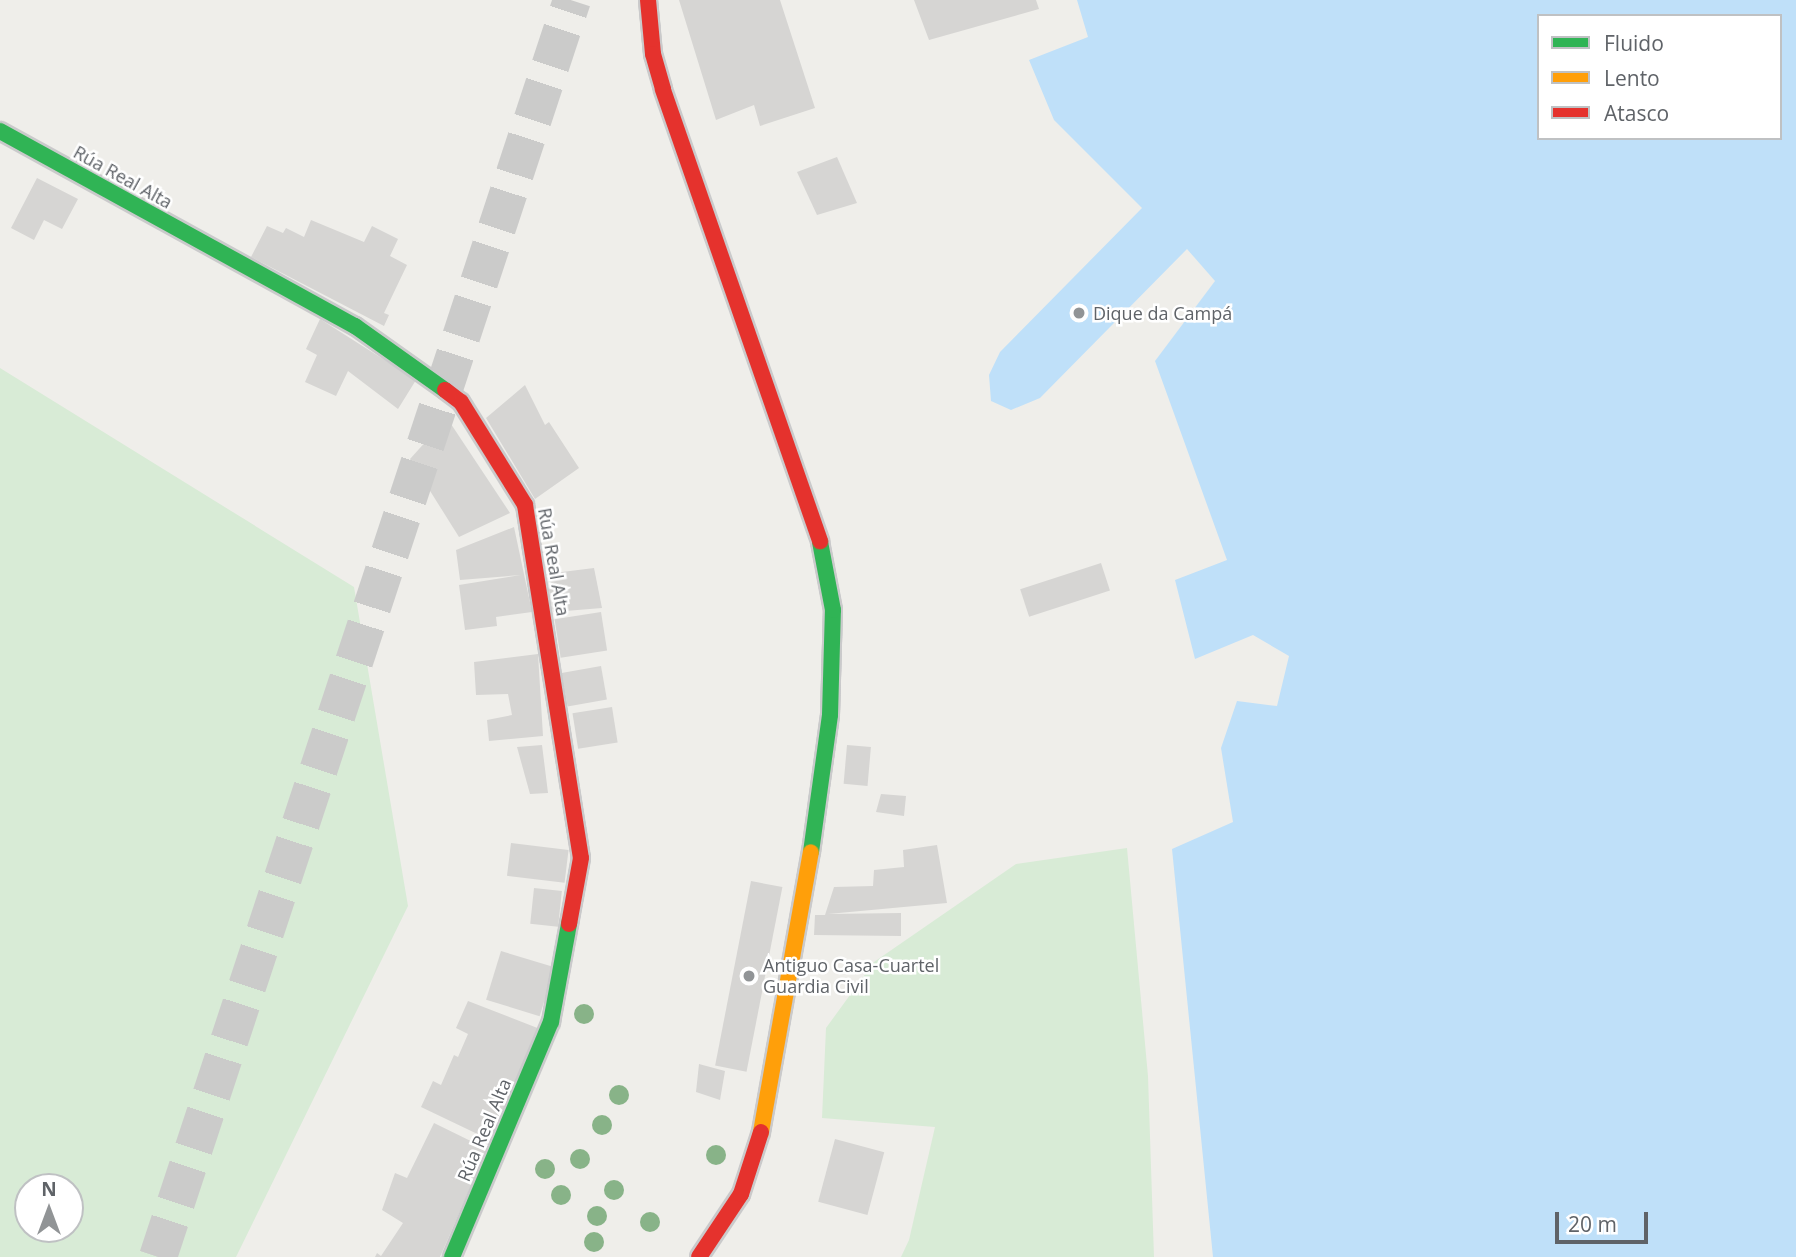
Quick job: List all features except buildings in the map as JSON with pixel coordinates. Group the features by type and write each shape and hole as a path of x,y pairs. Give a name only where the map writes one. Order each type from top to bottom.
{"street":[{"path":"648,0 653,54 663,90 815,517 833,610 830,715 820,798 769,1109 741,1194 699,1257"},
{"name":"Rúa Real Alta","path":"0,131 355,326 461,402 525,505 581,858 551,1022 452,1257"}],"green space":[{"path":"0,368 354,587 408,906 236,1257 0,1257"},
{"path":"1127,848 1148,1076 1154,1257 901,1257 909,1240 935,1127 822,1118 826,1028 874,962 1016,864"}],"water":[{"path":"1077,0 1796,0 1796,1257 1213,1257 1172,849 1233,822 1221,748 1237,701 1277,706 1289,656 1253,635 1195,659 1175,580 1227,560 1155,361 1215,281 1187,249 1040,398 1011,410 991,401 989,375 1000,352 1142,208 1054,120 1029,60 1088,37"}],"tunnel":[{"path":"158,1257 572,0"}],"traffic: fast":[{"path":"0,131 355,326 445,390"},
{"path":"811,852 830,715 833,610 820,542"},
{"path":"452,1257 551,1022 569,924"}],"traffic: slow":[{"path":"761,1132 811,852"}],"traffic: jam":[{"path":"648,0 653,54 663,90 820,542"},
{"path":"445,390 461,402 525,505 581,858 569,924"},
{"path":"699,1257 741,1194 761,1132"}],"place":[{"name":"Dique da Campá","path":"1079,313"},
{"name":"Antiguo Casa-Cuartel Guardia Civil","path":"749,976"}]}
